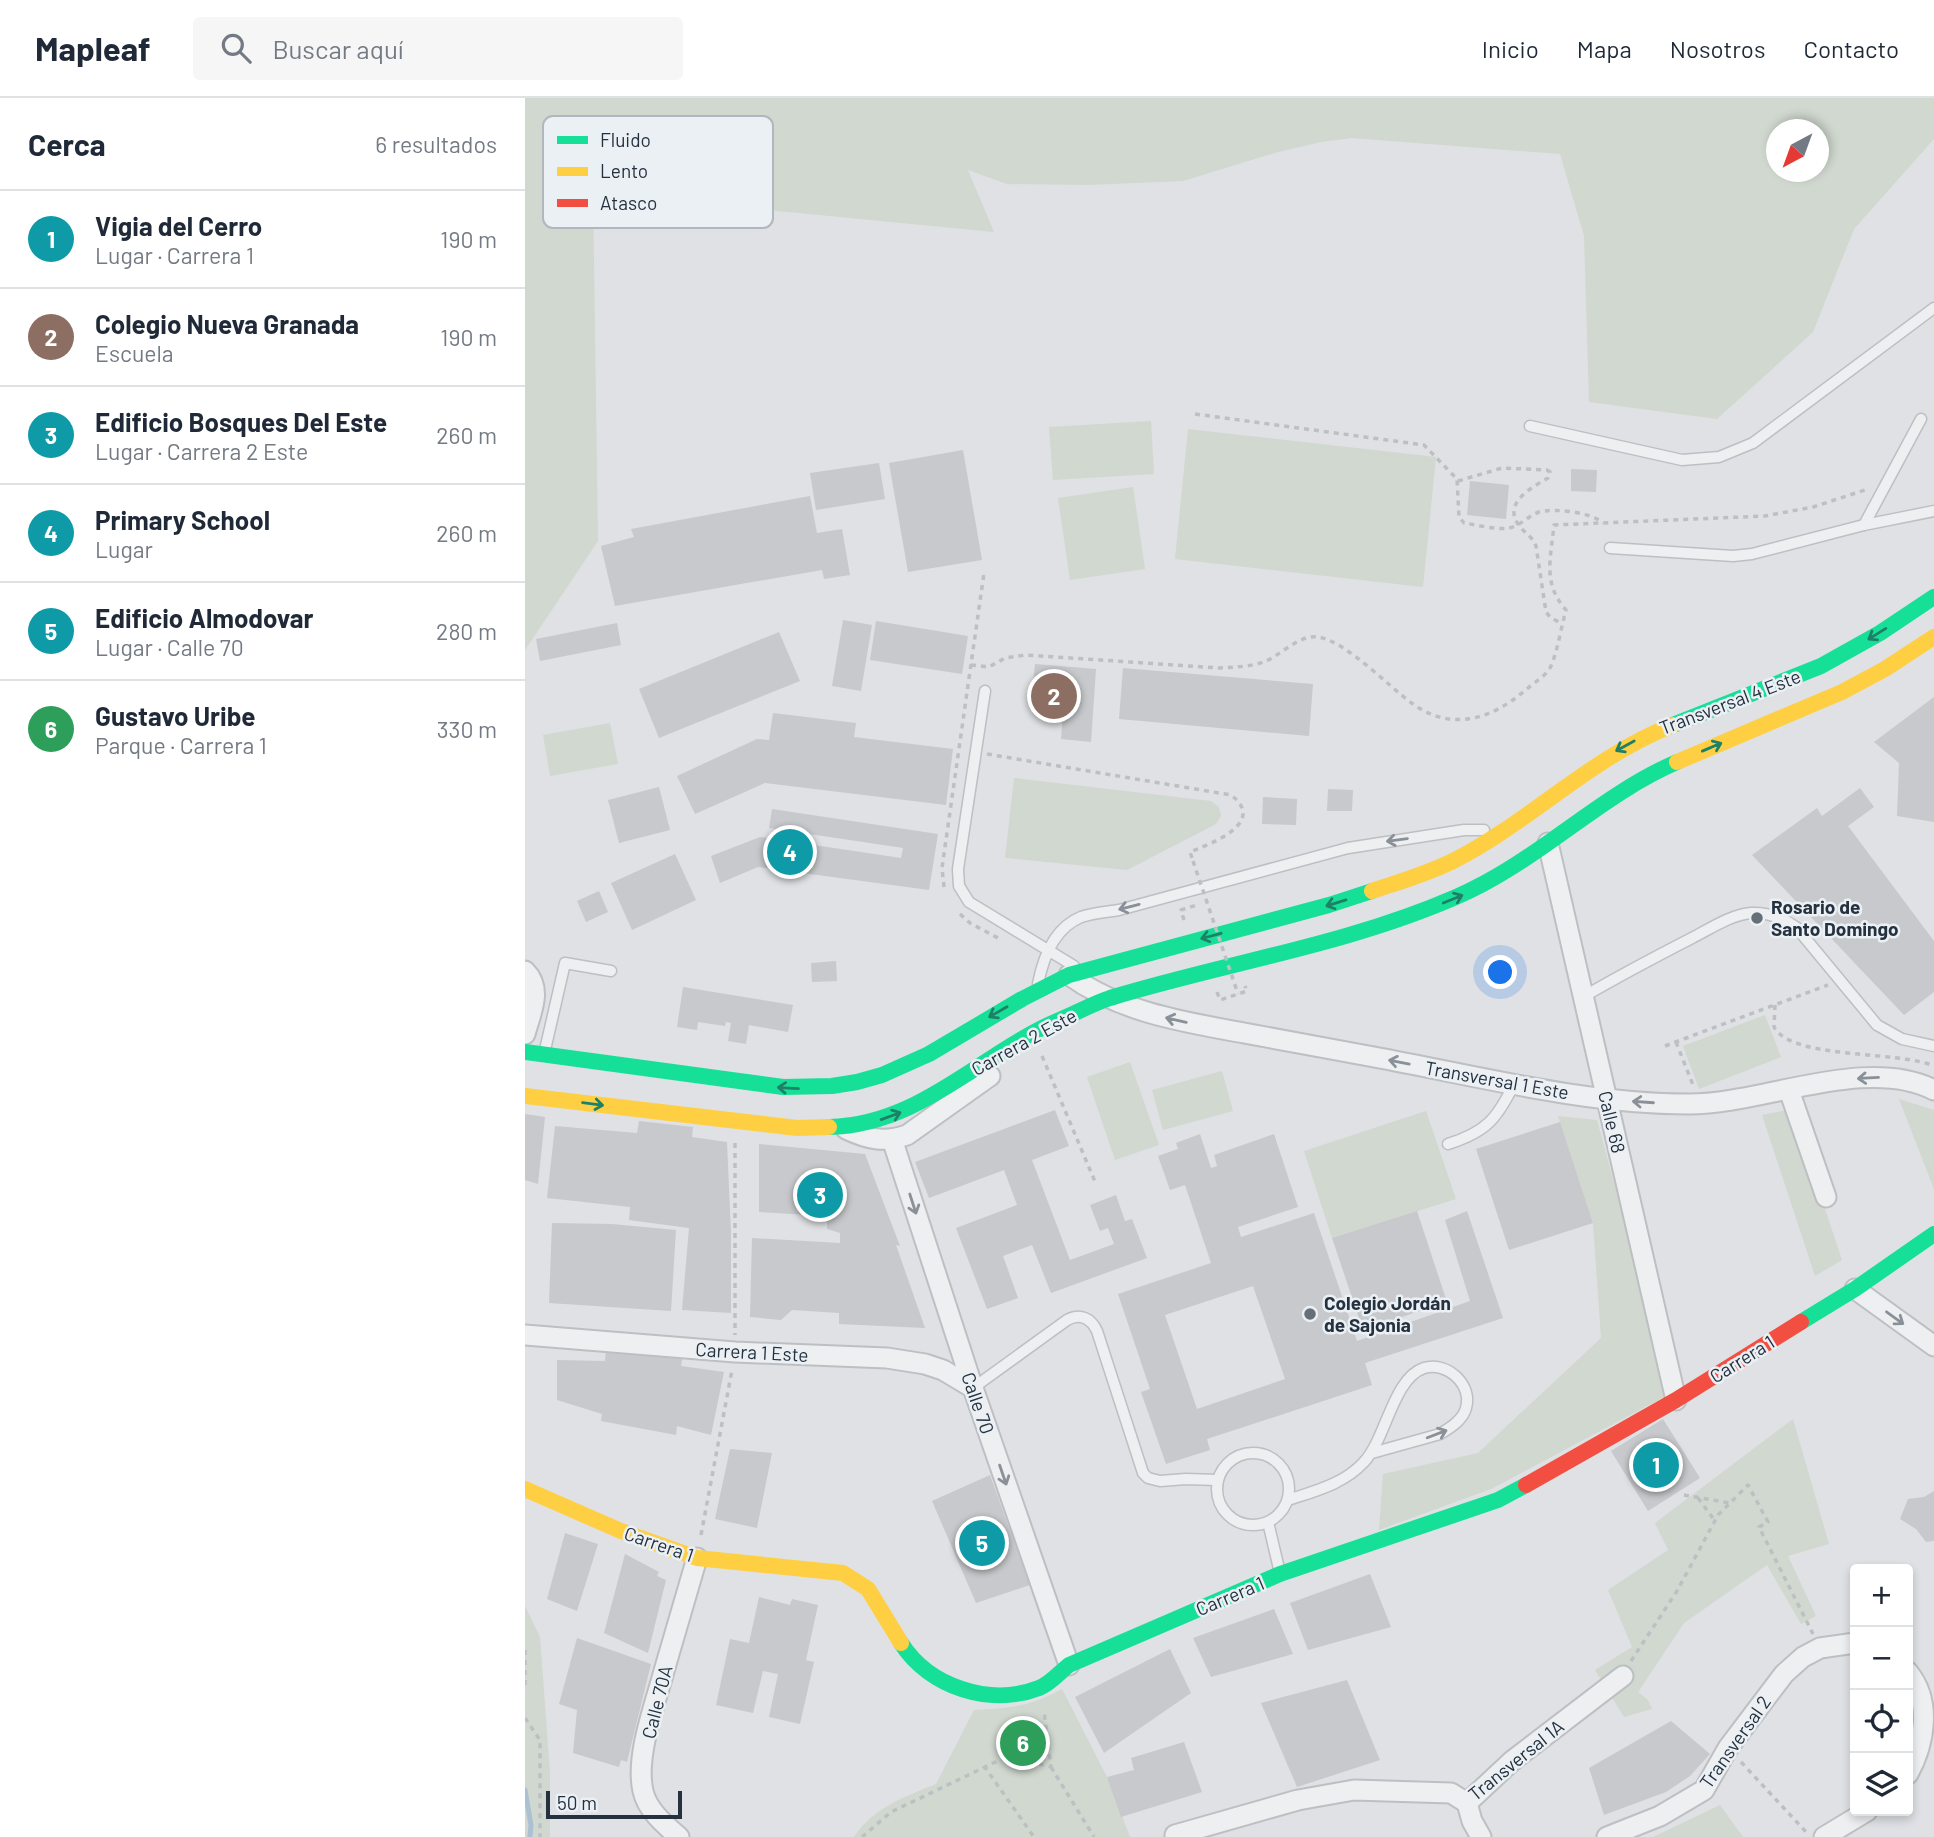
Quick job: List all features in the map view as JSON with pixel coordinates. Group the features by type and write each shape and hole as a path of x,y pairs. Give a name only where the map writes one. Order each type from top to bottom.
{"main road":[{"name":"Transversal 4 Este","path":"1529,812 1590,768 1644,736 1821,666 1880,633 1934,597"},
{"name":"Transversal 4 Este","path":"1548,843 1610,799 1665,767 1842,692 1885,669 1934,637"},
{"name":"Carrera 2 Este","path":"525,1052 777,1088 831,1087 870,1079 903,1066 1037,990 1076,973 1376,890 1453,861 1529,812"},
{"name":"Carrera 2 Este","path":"525,1096 797,1128 841,1127 875,1122 906,1110 1046,1026 1108,999 1411,915 1489,883 1548,843"},
{"name":"Carrera 1","path":"525,1489 621,1531 697,1558 843,1573 868,1589 912,1660 954,1688 998,1697 1041,1688 1069,1665 1280,1574 1498,1500 1676,1400 1855,1289 1934,1234"}],"street":[{"name":"Calle 68","path":"1548,843 1676,1400"},
{"path":"525,971 534,981 535,994 525,1034"},
{"name":"Transversal 1 Este","path":"1076,973 1108,999 1191,1023 1607,1099 1690,1104 1850,1079 1886,1077 1916,1082 1934,1090"},
{"path":"841,1127 874,1140 892,1139 920,1127 1024,1052 1046,1026"},
{"path":"1789,1090 1826,1198"},
{"name":"Calle 70","path":"892,1139 973,1388 1069,1665"},
{"path":"1855,1289 1934,1346"},
{"name":"Carrera 1 Este","path":"525,1335 735,1352 887,1358 943,1370 973,1388"},
{"name":"Calle 70A","path":"679,1837 663,1824 649,1805 643,1791 642,1768 648,1729 697,1558"},
{"name":"Transversal 2","path":"1607,1837 1660,1816 1704,1790 1728,1748 1784,1674 1803,1657 1820,1648 1850,1644"},
{"name":"Transversal 1A","path":"1175,1835 1298,1800 1354,1790 1451,1793 1467,1803 1512,1761 1623,1676"},
{"path":"1913,1679 1928,1697 1921,1745 1913,1762"},
{"path":"1467,1803 1472,1821 1481,1837"},
{"path":"1824,1837 1859,1816"}],"lane":[{"path":"1530,426 1682,460 1719,457 1753,443 1934,309"},
{"path":"1864,524 1921,419"},
{"path":"1610,548 1733,556 1752,554 1864,524 1934,511"},
{"path":"985,691 958,869 960,886 969,902 1047,950 1076,973"},
{"path":"1037,990 1047,950 1064,929 1083,916 1119,910 1348,848 1464,831 1506,829"},
{"path":"1583,997 1728,920 1749,914 1774,915 1796,927 1877,1025 1916,1044 1934,1045"},
{"path":"544,1054 565,963 611,971"},
{"path":"1448,1143 1473,1135 1490,1123 1504,1105 1515,1083"},
{"path":"973,1388 1067,1320 1084,1317 1097,1331 1143,1473 1160,1481 1218,1480"},
{"path":"1288,1500 1339,1481 1356,1470 1372,1453 1409,1378 1422,1368 1440,1367 1455,1375 1467,1398 1463,1416 1440,1434 1372,1453"},
{"path":"1243,1454 1262,1454 1271,1458 1284,1472 1289,1490 1288,1500 1280,1514 1269,1522 1248,1525 1230,1517 1218,1500 1221,1471 1243,1454"},
{"path":"1269,1522 1280,1574"}],"path":[{"path":"1195,414 1425,445 1457,481 1459,517 1463,522 1508,528 1536,513 1547,511 1587,514 1596,516 1603,523"},
{"path":"1457,481 1502,468 1549,471 1550,477 1518,499 1515,511 1518,524 1534,541 1546,612 1562,624"},
{"path":"971,665 989,667 1005,658 1026,655 1219,668 1243,667 1265,661 1310,637 1319,637 1351,654 1429,714 1447,719 1483,717 1510,705 1551,666 1566,610 1554,593 1549,575 1554,525 1765,516 1813,507 1886,483"},
{"path":"946,894 942,868 984,573"},
{"path":"959,749 1231,795 1240,805 1240,823 1224,838 1190,852 1238,994"},
{"path":"1188,930 1181,910 1207,902"},
{"path":"959,914 1002,940"},
{"path":"1665,1046 1840,981"},
{"path":"1775,1005 1774,1027 1793,1043 1812,1048 1907,1058 1934,1066"},
{"path":"1676,1042 1693,1084"},
{"path":"1041,1054 1096,1184"},
{"path":"1623,1676 1677,1591 1715,1521 1748,1485 1768,1522 1759,1527 1820,1648"},
{"path":"1684,1495 1730,1503"},
{"path":"1697,1496 1715,1521"},
{"path":"525,1650 525,1685"},
{"path":"1041,1688 1051,1767 1094,1837"},
{"path":"525,1718 540,1740 540,1837"},
{"path":"1728,1748 1811,1837"},
{"path":"862,1837 891,1812 1007,1756 1051,1767"},
{"path":"983,1766 1034,1837"}],"shaded area":[{"path":"525,98 1934,98 1934,139 1854,229 1813,332 1717,419 1589,402 1584,236 1560,154 1352,138 1278,152 1183,181 1088,185 1007,184 968,170 994,232 773,211 773,116 543,116 543,228 594,228 598,541 525,650"},
{"path":"1151,421 1154,474 1053,480 1049,427"},
{"path":"1188,429 1436,457 1423,587 1175,559"},
{"path":"1133,487 1145,569 1070,580 1058,498"},
{"path":"610,723 618,764 550,776 543,735"},
{"path":"1014,778 1211,801 1219,807 1221,816 1216,824 1127,870 1005,858"},
{"path":"1765,1015 1781,1057 1699,1089 1683,1046"},
{"path":"1130,1062 1159,1145 1115,1160 1087,1077"},
{"path":"1222,1071 1233,1111 1163,1130 1152,1090"},
{"path":"1899,1099 1934,1110 1934,1189"},
{"path":"1792,1109 1842,1260 1815,1276 1762,1115"},
{"path":"1426,1111 1456,1199 1332,1238 1304,1151"},
{"path":"1558,1116 1597,1120 1643,1289 1666,1396 1491,1489 1379,1530 1383,1474 1478,1453 1601,1338 1593,1223"},
{"path":"1793,1419 1829,1544 1788,1556 1816,1616 1801,1624 1767,1565 1684,1623 1638,1692 1648,1700 1652,1709 1624,1717 1595,1670 1632,1647 1608,1590 1668,1550 1655,1523"},
{"path":"525,1606 540,1637 550,1772 550,1837 525,1837"},
{"path":"1062,1689 1107,1777 1130,1837 854,1837 870,1818 880,1811 936,1784 974,1710 1019,1705 1039,1700"},
{"path":"1720,1805 1743,1837 1653,1837"}],"building":[{"path":"963,450 982,560 908,572 889,463"},
{"path":"879,463 885,499 816,510 810,473"},
{"path":"1571,469 1597,470 1596,492 1571,491"},
{"path":"1470,481 1509,485 1506,519 1467,515"},
{"path":"810,496 817,533 842,529 850,575 824,579 822,570 615,606 601,546 634,537 631,529"},
{"path":"843,620 872,625 861,691 832,686"},
{"path":"876,621 968,636 962,674 870,660"},
{"path":"617,623 621,645 540,661 536,639"},
{"path":"779,632 800,681 659,738 639,689"},
{"path":"1035,664 1096,669 1091,742 1061,739 1065,687 1033,684"},
{"path":"1123,668 1313,684 1309,736 1119,719"},
{"path":"1934,697 1934,822 1897,816 1899,763 1874,742"},
{"path":"773,713 856,723 854,737 953,749 946,805 765,783 695,814 677,776 757,739 769,740"},
{"path":"659,787 670,830 619,843 608,800"},
{"path":"1860,788 1874,807 1848,826 1934,941 1934,992 1904,1015 1752,855 1817,808 1822,816"},
{"path":"1328,789 1353,790 1352,811 1327,811"},
{"path":"1263,797 1297,799 1296,825 1262,824"},
{"path":"772,809 938,834 929,890 758,867 720,883 711,856 760,837 901,858 903,848 769,828"},
{"path":"675,854 696,900 632,930 611,883"},
{"path":"599,891 608,912 586,922 577,901"},
{"path":"836,961 837,981 812,982 811,963"},
{"path":"683,987 793,1005 788,1032 749,1025 746,1044 728,1041 731,1023 726,1022 725,1026 698,1022 697,1030 677,1027"},
{"path":"1055,1110 1069,1146 1032,1160 1070,1260 1114,1244 1108,1228 1100,1231 1090,1205 1116,1195 1125,1221 1132,1219 1147,1258 1051,1293 1032,1245 1003,1256 1018,1298 987,1309 956,1228 1017,1205 1004,1170 929,1198 915,1162"},
{"path":"525,1114 545,1117 538,1184 525,1180"},
{"path":"639,1121 693,1127 692,1137 727,1142 731,1313 682,1310 689,1228 629,1220 630,1207 547,1198 555,1126 637,1133"},
{"path":"1560,1122 1593,1223 1509,1250 1476,1149"},
{"path":"1200,1134 1211,1168 1217,1166 1214,1155 1274,1134 1298,1207 1238,1227 1241,1237 1314,1213 1357,1341 1470,1301 1445,1220 1467,1211 1503,1318 1365,1363 1372,1385 1207,1439 1210,1450 1166,1464 1141,1392 1150,1389 1118,1294 1211,1263 1185,1185 1170,1190 1158,1156 1178,1149 1176,1143","holes":["1253,1286 1285,1379 1197,1409 1165,1315"]},
{"path":"759,1144 865,1154 900,1246 896,1245 925,1328 839,1324 839,1313 792,1310 781,1320 750,1317 752,1238 840,1243 840,1233 827,1229 827,1216 759,1212"},
{"path":"1417,1211 1447,1302 1363,1330 1332,1238"},
{"path":"552,1223 612,1224 676,1230 671,1311 549,1303"},
{"path":"606,1350 683,1354 681,1366 724,1372 711,1435 677,1426 676,1435 601,1421 602,1414 557,1400 557,1360 605,1361"},
{"path":"1663,1419 1700,1478 1648,1511 1611,1451"},
{"path":"730,1449 772,1453 757,1528 715,1519"},
{"path":"990,1475 1030,1585 976,1603 932,1501"},
{"path":"1934,1491 1934,1541 1926,1542 1916,1529 1900,1519 1908,1499 1924,1497"},
{"path":"565,1533 598,1544 577,1611 547,1599"},
{"path":"625,1554 659,1572 657,1576 666,1580 648,1653 604,1633"},
{"path":"1370,1574 1391,1627 1308,1650 1290,1603"},
{"path":"759,1597 790,1605 792,1599 818,1605 806,1660 814,1662 800,1724 769,1717 778,1674 763,1671 753,1713 716,1705 730,1639 749,1643"},
{"path":"1274,1609 1293,1654 1211,1677 1193,1638"},
{"path":"577,1638 651,1664 627,1762 621,1760 619,1767 573,1753 577,1710 559,1704"},
{"path":"1170,1649 1191,1693 1104,1753 1075,1697"},
{"path":"1347,1680 1380,1760 1297,1787 1261,1703"},
{"path":"1671,1721 1710,1754 1690,1776 1666,1792 1604,1815 1589,1768"},
{"path":"1184,1742 1202,1792 1121,1817 1107,1777 1134,1770 1131,1758"}],"waterway":[{"path":"525,1790 531,1825 530,1837"}],"traffic: fast":[{"path":"1673,725 1821,666 1880,633 1934,597"},
{"path":"829,1127 862,1123 921,1102 1029,1035 1103,1000 1329,941 1414,914 1456,897 1513,866 1620,793 1677,762"},
{"path":"525,1052 783,1087 832,1086 857,1082 882,1075 929,1054 1022,999 1069,975 1372,891"},
{"path":"1801,1322 1855,1289 1934,1234"},
{"path":"901,1643 927,1671 944,1682 981,1694 1020,1693 1043,1686 1069,1665 1280,1574 1498,1500 1526,1485"}],"traffic: slow":[{"path":"1677,762 1842,692 1885,669 1934,637"},
{"path":"1372,891 1453,861 1508,828 1615,754 1673,725"},
{"path":"525,1096 797,1128 829,1127"},
{"path":"525,1489 621,1531 697,1558 843,1573 868,1589 901,1643"}],"traffic: jam":[{"path":"1526,1485 1676,1400 1801,1322"}],"place":[{"name":"Colegio Nueva Granada","path":"1054,696"},
{"name":"Primary School","path":"790,852"},
{"name":"Rosario de Santo Domingo","path":"1757,918"},
{"name":"Edificio Bosques Del Este","path":"820,1195"},
{"name":"Colegio Jordán de Sajonia","path":"1310,1314"},
{"name":"Vigia del Cerro","path":"1656,1465"},
{"name":"Edificio Almodovar","path":"982,1543"},
{"name":"Gustavo Uribe","path":"1023,1743"}]}
